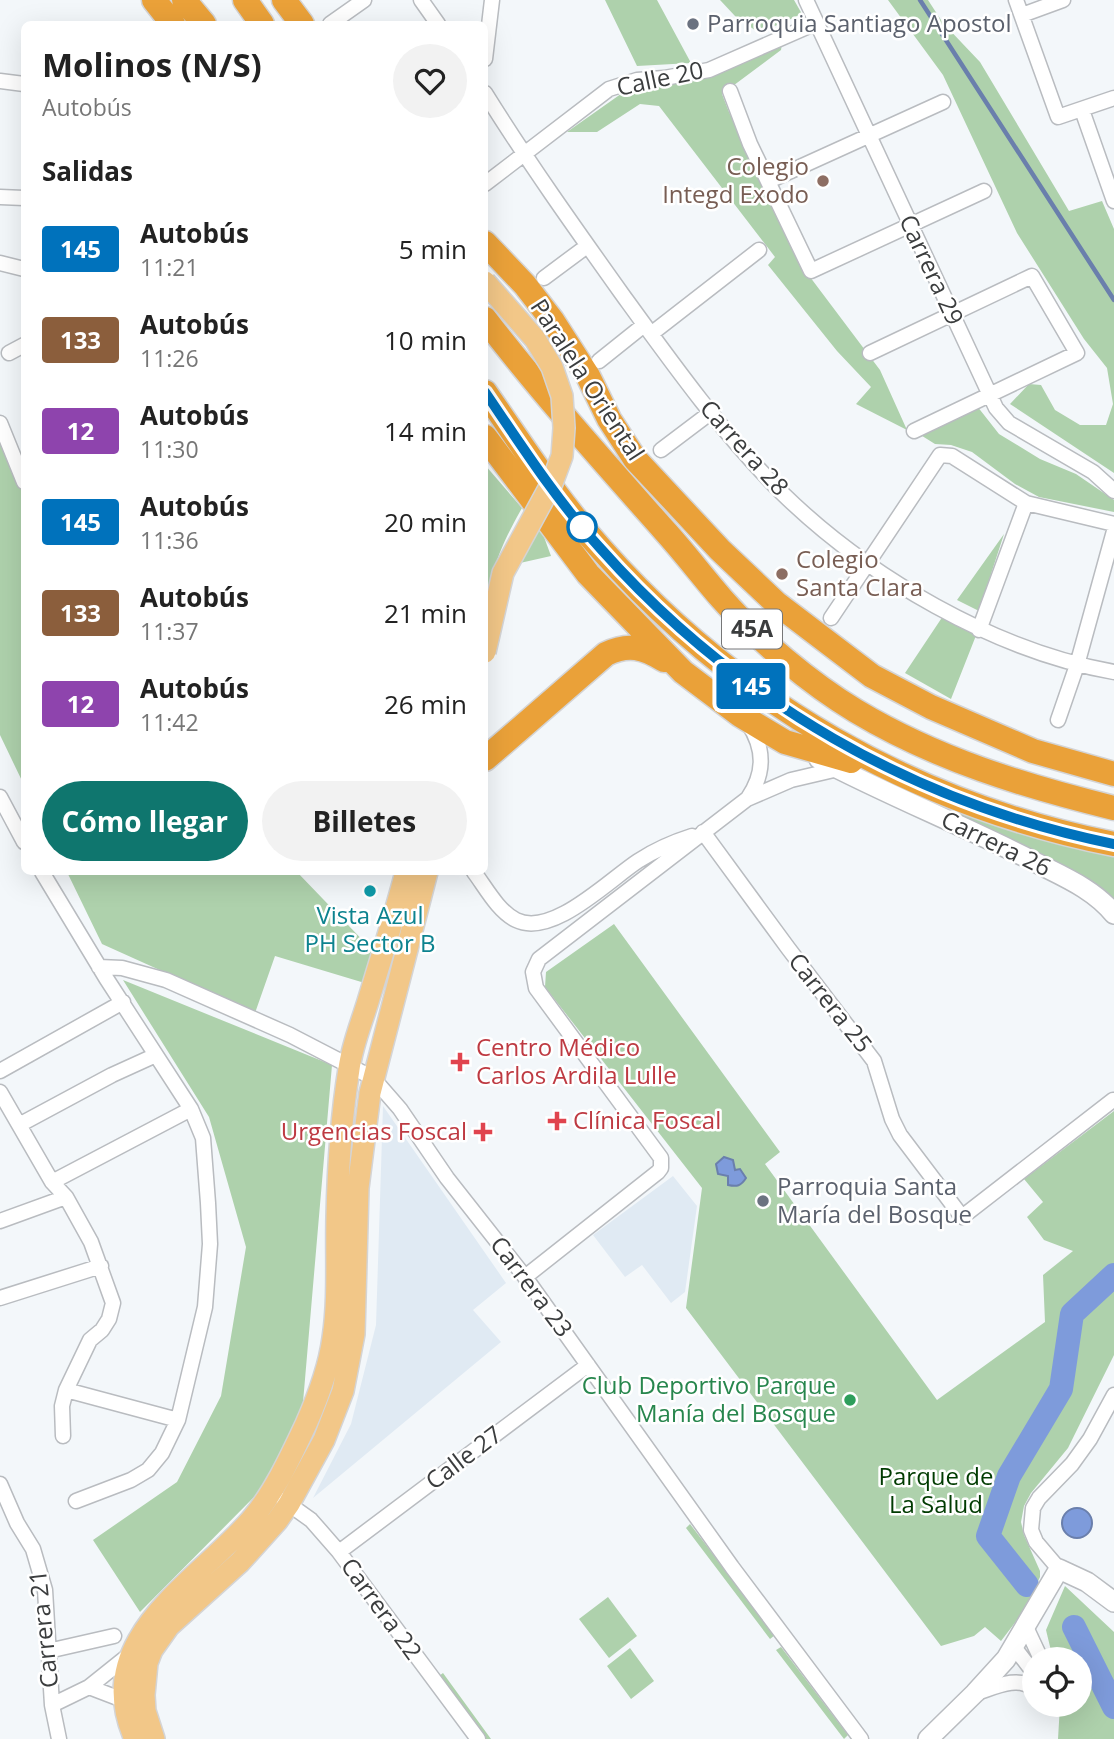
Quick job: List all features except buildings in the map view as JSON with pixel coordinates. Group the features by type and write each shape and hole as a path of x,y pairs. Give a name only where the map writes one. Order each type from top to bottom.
{"highway":[{"path":"154,0 171,21"},
{"path":"184,0 202,21"},
{"path":"245,0 260,21"},
{"path":"273,0 283,21"},
{"path":"284,0 300,21"},
{"name":"Paralela Oriental","path":"488,245 534,281 609,419 635,459 720,550 776,603 872,676 931,707 1033,751 1114,774"},
{"name":"45A","path":"488,323 533,380 723,600 818,686 856,711 960,762 1040,790 1114,808"},
{"name":"45A","path":"488,396 585,531 638,590 722,665 806,723 864,757 916,782 1025,823 1114,844"},
{"path":"488,441 588,574 683,672"},
{"path":"692,561 780,620 872,676"},
{"path":"488,756 606,654 637,647 651,652 683,672 740,715 785,742 916,782"}],"main road":[{"path":"488,285 535,340 552,367 562,396 564,428 562,456 552,483 503,573 488,639"},
{"path":"135,1739 123,1700 123,1679 130,1655 162,1608 253,1518 271,1491 306,1423 327,1370 333,1336 338,1172 349,1067 405,875"},
{"path":"154,1739 145,1712 144,1695 152,1650 169,1626 261,1541 289,1504 336,1413 349,1366 354,1334 358,1188 373,1078 426,875"}],"street":[{"path":"334,21 364,0"},
{"path":"421,0 436,21"},
{"path":"488,34 492,0"},
{"name":"Carrera 29","path":"806,0 996,408 1009,422 1093,472 1114,491"},
{"path":"1016,0 1058,117 1114,98"},
{"path":"1022,15 1063,0"},
{"name":"Calle 20","path":"488,182 609,89 637,80 709,70 816,23"},
{"path":"0,81 21,84"},
{"path":"730,91 750,144 811,271 984,191"},
{"name":"Carrera 28","path":"488,98 587,246 648,330 710,413 781,492 823,530 868,562 921,597 979,630 1077,665 1114,672"},
{"path":"769,181 943,102"},
{"path":"1082,110 1114,199"},
{"path":"0,197 21,198"},
{"path":"488,231 534,281 587,246"},
{"path":"599,361 648,330 759,250"},
{"path":"0,263 21,268"},
{"path":"870,353 1032,276 1077,354 914,431"},
{"path":"9,353 21,347"},
{"path":"661,450 710,413"},
{"path":"0,423 21,475"},
{"path":"831,618 940,455 951,456 1026,503 1114,524"},
{"path":"979,630 1026,503"},
{"path":"1058,720 1077,665 1114,531"},
{"path":"740,715 757,738 761,754 761,770 756,786 747,799"},
{"name":"Carrera 26","path":"785,742 976,832 1094,893 1114,914"},
{"path":"525,1277 661,1168 661,1158 540,995 533,981 533,972 539,959 747,799 791,780 838,769"},
{"path":"0,797 8,827 21,839"},
{"path":"476,875 505,912 517,921 538,924 561,916 652,852 672,842 704,832"},
{"name":"Carrera 25","path":"704,832 874,1061 892,1119 900,1135 962,1217 1113,1100"},
{"path":"44,875 99,967 191,1108 203,1138 208,1203 210,1244 205,1307 178,1420 162,1453 148,1470 131,1480 76,1502"},
{"name":"Carrera 23","path":"99,967 122,968 166,981 290,1035 373,1078 400,1109 447,1178 525,1277 732,1567 861,1739"},
{"path":"0,1071 123,1002"},
{"path":"19,1125 111,1074 156,1055"},
{"path":"0,1092 52,1182 66,1197 91,1242 113,1303 109,1319 102,1330 90,1340 66,1391 62,1406 63,1436"},
{"path":"52,1182 191,1108"},
{"path":"0,1220 66,1197"},
{"path":"0,1298 100,1266"},
{"name":"Calle 27","path":"339,1552 588,1365"},
{"path":"66,1391 178,1420"},
{"path":"1114,1395 1090,1439 1072,1464 1038,1498 1033,1508 1031,1531 1036,1542 1059,1569 1087,1582 1114,1602"},
{"name":"Carrera 21","path":"0,1484 17,1523 33,1549 45,1590 52,1705 60,1739"},
{"name":"Carrera 22","path":"271,1491 311,1520 339,1552 478,1739"},
{"path":"928,1739 975,1693 1014,1647 1059,1569"},
{"path":"1026,1627 1035,1647"},
{"path":"48,1651 114,1636"},
{"path":"1014,1647 1022,1657"},
{"path":"52,1705 89,1687 130,1655"},
{"path":"975,1693 1022,1683"},
{"path":"89,1687 123,1700"}],"shaded area":[{"path":"383,1106 506,1283 473,1310 501,1342 313,1498 351,1424 376,1325"},
{"path":"673,1176 697,1206 685,1292 671,1303 642,1265 625,1277 593,1235"}],"green space":[{"path":"605,0 657,0 691,63 637,66"},
{"path":"720,0 794,0 802,14 759,33 735,16"},
{"path":"888,0 928,0 943,23 980,62 1069,211 1102,201 1114,229 1114,473 1010,404 1029,384 1041,385 1055,410 1080,425 1106,425 1113,404 1107,368 1084,339 1017,233 943,75"},
{"path":"783,37 781,50 722,94 804,269 880,370 907,430 856,404 871,387 837,351 768,265 775,257 659,106 640,104 597,132 567,132 635,84 708,73"},
{"path":"977,406 999,434 1040,459 1076,474 1114,500 1114,512 1039,497 1015,484 972,452 951,445 935,444 919,434"},
{"path":"0,437 21,485 21,779 0,735"},
{"path":"488,468 522,508 508,533 488,593"},
{"path":"540,526 551,556 520,563"},
{"path":"1004,534 979,611 957,600"},
{"path":"943,616 977,633 951,699 905,673"},
{"path":"844,766 880,774 1114,846 1114,902"},
{"path":"68,875 300,875 374,952 368,984 275,956 255,1013 102,944"},
{"name":"Parque de La Salud","path":"614,924 780,1152 765,1164 937,1400 1045,1322 1043,1275 1073,1251 1044,1240 1027,1217 1043,1202 1024,1179 1114,1111 1114,1355 1068,1448 1031,1493 1024,1506 1021,1522 1040,1577 1024,1611 1001,1641 985,1627 974,1636 941,1646 686,1308 702,1188 545,987 546,972"},
{"path":"123,980 332,1065 302,1414 266,1485 140,1612 93,1540 177,1482 221,1396 246,1247 209,1117"},
{"path":"690,1524 775,1635 770,1639 686,1528"},
{"path":"1065,1586 1114,1632 1114,1739 1058,1739 1059,1717 1092,1717 1092,1647 1050,1647 1046,1630"},
{"path":"608,1597 637,1636 609,1658 579,1619"},
{"path":"781,1647 848,1735 844,1739 776,1650"},
{"path":"630,1648 654,1681 631,1699 607,1666"},
{"path":"443,1673 491,1739 484,1739 439,1676"}],"water":[{"path":"724,1157 733,1160 735,1170 740,1169 746,1178 736,1186 728,1185 728,1176 718,1174 716,1164"},
{"path":"1077,1508 1088,1512 1092,1523 1088,1534 1077,1538 1066,1534 1062,1523 1066,1512"}],"waterway":[{"path":"920,0 1114,300"},
{"path":"1027,1585 988,1536 1009,1476 1061,1389 1072,1314 1114,1275"},
{"path":"1074,1627 1114,1707"}],"bus line":[{"name":"145","path":"488,396 564,504 599,548 679,629 768,699 815,730 916,782 1025,823 1114,844"}],"place":[{"name":"Parroquia Santiago Apostol","path":"693,24"},
{"name":"Colegio Integd Exodo","path":"823,181"},
{"name":"Colegio Santa Clara","path":"782,574"},
{"name":"Vista Azul PH Sector B","path":"370,891"},
{"name":"Centro Médico Carlos Ardila Lulle","path":"460,1062"},
{"name":"Clínica Foscal","path":"557,1121"},
{"name":"Urgencias Foscal","path":"483,1132"},
{"name":"Parroquia Santa María del Bosque","path":"763,1201"},
{"name":"Club Deportivo Parque Manía del Bosque","path":"850,1400"}]}
